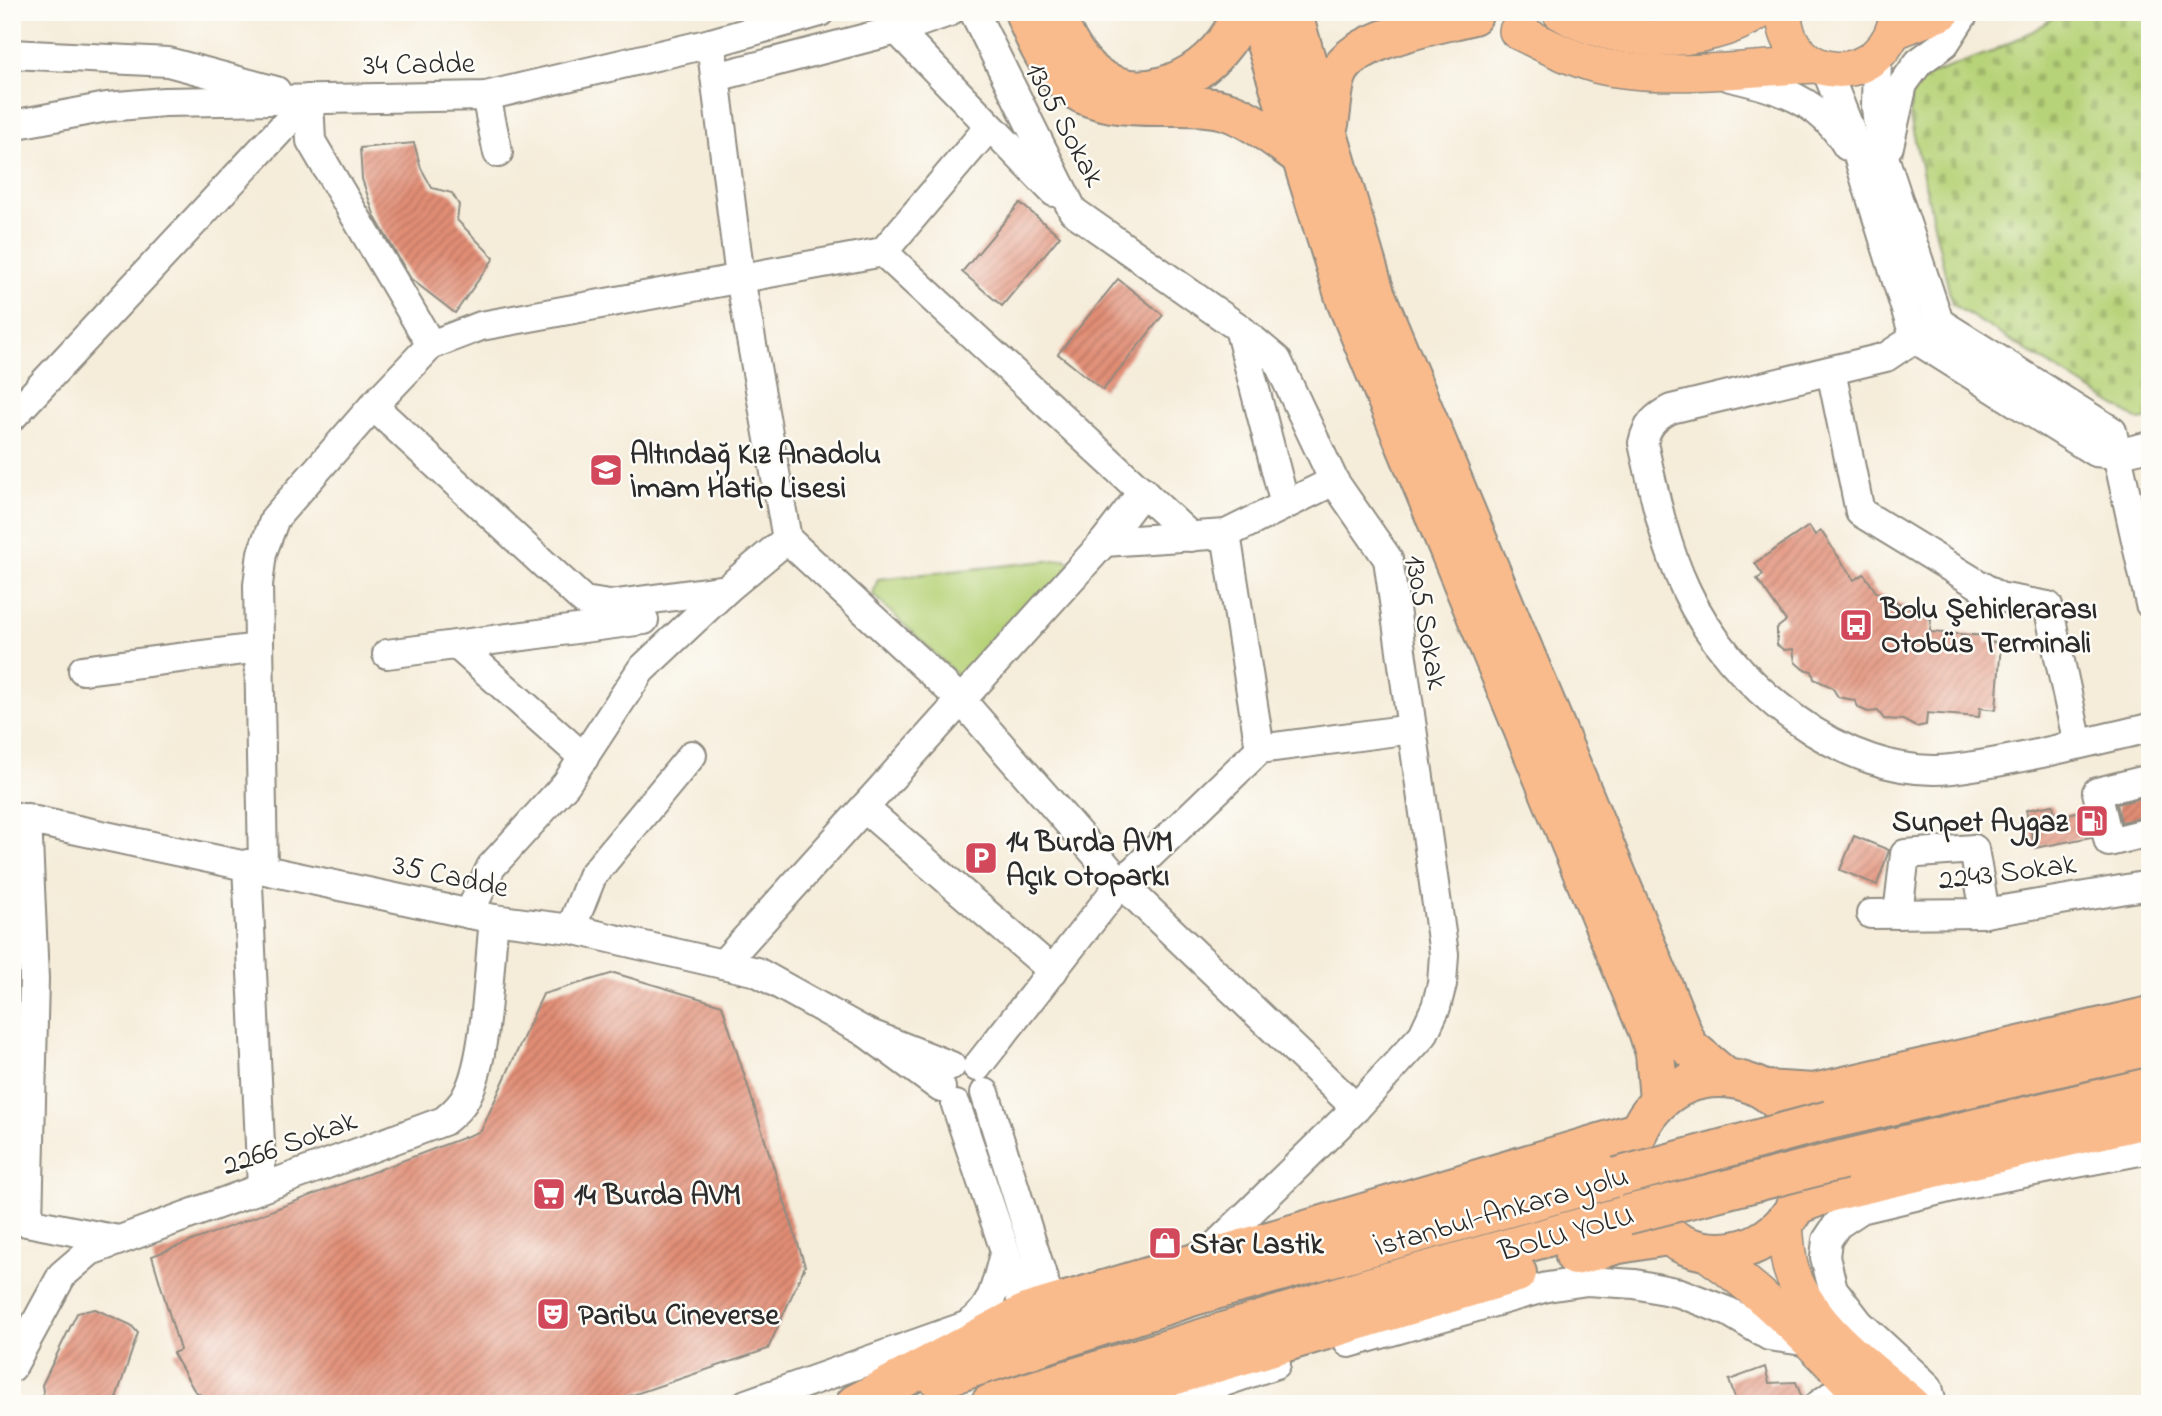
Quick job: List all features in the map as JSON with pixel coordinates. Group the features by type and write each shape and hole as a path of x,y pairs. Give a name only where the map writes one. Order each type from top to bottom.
{"highway":[{"path":"1024,12 1047,64 1066,85 1079,93 1132,107 1198,107 1230,112 1303,158"},
{"path":"1054,12 1075,54 1097,76 1113,84 1150,89 1168,85 1202,68 1222,47 1241,12"},
{"path":"1256,12 1346,302 1648,1031 1655,1053 1659,1100"},
{"path":"1292,12 1375,293 1682,1033 1695,1054 1726,1078"},
{"path":"1329,130 1337,75 1352,54 1388,38 1472,14"},
{"path":"1765,1090 1814,1093 2150,1016"},
{"name":"İstanbul-Ankara yolu","path":"858,1404 1194,1296 1617,1177 1829,1120 2150,1046"},
{"path":"1726,1078 1765,1090 1782,1104 1804,1141 1807,1163 1805,1185 1791,1214 1769,1237 1749,1248 1705,1252 1667,1236 1650,1220 1638,1200 1632,1178 1631,1155 1637,1132 1659,1100 1686,1083 1726,1078"},
{"name":"BOLU YOLU","path":"990,1404 1066,1393 1369,1287 1626,1215 1842,1160 2150,1087"},
{"path":"1791,1214 1832,1192 2150,1118"},
{"path":"858,1404 1039,1308 1637,1132"},
{"path":"1066,1393 1606,1247 1667,1236"}],"main road":[{"path":"1560,12 1604,30 1632,35 1696,35 1735,25 1759,12"},
{"path":"1696,35 1729,12"},
{"path":"1784,12 1790,40 1801,54 1821,67"},
{"path":"1472,14 1490,31 1501,34 1527,22 1568,55 1596,65 1648,70 1700,70 1854,68 1890,33 1943,12"},
{"path":"1791,1214 1790,1266 1807,1303 1850,1350 1912,1404"},
{"path":"1705,1252 1745,1280 1860,1393"}],"street":[{"name":"34 Cadde","path":"12,125 107,107 164,102 486,96 711,43 820,12"},
{"path":"716,76 897,30 949,12"},
{"name":"1305 Sokak","path":"974,12 1073,211 1239,328 1277,360 1335,481 1388,559 1444,954 1442,984 1436,1007 1423,1035 1356,1108 1202,1259"},
{"path":"1874,168 1903,84 1919,62 1945,43 1965,12"},
{"path":"897,30 1073,211"},
{"path":"1890,33 1875,107 1874,168 1915,339 2095,452 2116,454 2150,446"},
{"path":"711,43 740,278 787,539 962,701 1121,883 1356,1108"},
{"path":"12,54 169,62 309,99"},
{"path":"1821,67 1874,168 1939,322 2112,431 2150,604"},
{"path":"1700,70 1769,87 1805,101 1823,115 1874,168"},
{"path":"486,96 498,153"},
{"path":"309,99 311,141 431,345"},
{"path":"12,417 309,99"},
{"path":"262,1187 255,866 258,585 262,553 275,518 373,406 431,345 481,326 883,252 989,127"},
{"path":"883,252 1191,537"},
{"path":"1939,322 1886,357 1671,409 1656,416 1646,430 1643,443 1662,527 1685,589 1710,637 1741,673 1831,742 1869,758 1913,768 1951,769 2150,728"},
{"path":"1239,328 1285,505"},
{"path":"1831,371 1860,512 1999,597 2048,606 2078,744"},
{"path":"373,406 584,601 609,605 727,589"},
{"path":"1104,542 1226,534 1335,481"},
{"path":"723,964 1104,542 1143,491"},
{"path":"1226,534 1260,749"},
{"name":"2266 Sokak","path":"12,1367 62,1275 90,1251 444,1122 457,1110 468,1094 478,1061 481,917 491,867 566,784 641,670 727,589 787,539"},
{"path":"387,654 702,612"},
{"path":"457,645 584,758"},
{"path":"83,670 259,648"},
{"path":"962,1084 1121,883 1260,749 1412,729"},
{"path":"572,929 592,876 692,755"},
{"path":"2150,779 2097,792 2109,842 2150,832"},
{"path":"864,808 1053,971"},
{"path":"20,817 34,979 20,1220 118,1240"},
{"name":"35 Cadde","path":"20,817 481,917 572,929 757,972 962,1084"},
{"name":"2243 Sokak","path":"1985,913 1974,849 1905,854 1885,914 1985,913 2150,885"},
{"path":"2075,1032 2104,1012 2150,997"},
{"path":"962,1084 1004,1254 1039,1308"},
{"path":"962,1084 1039,1308"},
{"path":"1932,1404 1928,1387 1859,1323 1833,1289 1825,1257 1827,1240 1837,1225 1861,1209 1966,1184 2150,1149"},
{"path":"746,1404 967,1326 983,1315 992,1300 1004,1254"},
{"path":"1160,1404 1282,1362 1547,1287 1576,1282 1635,1284 1680,1293 1729,1312 1769,1336 1810,1342"},
{"path":"1820,1404 1860,1393"}],"green space":[{"path":"2062,12 2150,12 2150,419 2140,421 1952,304 1910,118 1911,95 1923,77 1991,52 2035,30"},
{"path":"1065,559 1073,565 971,675 956,674 873,595 878,579"}],"building":[{"path":"414,143 421,168 432,188 452,193 459,205 457,220 494,258 455,313 411,279 375,217 362,179 360,148"},
{"path":"1020,203 1060,236 1002,306 962,272"},
{"path":"1118,279 1163,315 1103,390 1058,354"},
{"name":"Bolu Şehirlerarası Otobüs Terminali","path":"1809,526 1815,535 1821,531 1854,580 1864,574 1876,592 1931,619 1930,632 1986,636 1986,642 2001,643 1996,710 1980,708 1979,717 1927,713 1926,725 1916,727 1903,720 1884,719 1878,711 1868,712 1859,708 1854,700 1838,697 1832,687 1814,679 1812,671 1803,669 1795,662 1793,649 1784,650 1777,645 1777,628 1786,621 1757,579 1763,575 1755,563"},
{"path":"2150,796 2150,816 2121,822 2117,804"},
{"path":"2053,805 2056,817 2084,810 2091,837 2035,848 2026,810"},
{"path":"1854,836 1889,850 1877,885 1840,870"},
{"name":"14 Burda AVM","path":"614,973 722,1005 805,1266 768,1349 606,1404 212,1404 194,1390 173,1353 180,1350 152,1256 481,1131 543,994"},
{"path":"95,1309 131,1325 138,1333 114,1404 49,1404 44,1398 42,1385 77,1313"},
{"path":"1765,1367 1769,1383 1796,1382 1804,1404 1737,1404 1729,1380"}],"place":[{"name":"Altındağ Kız Anadolu İmam Hatip Lisesi","path":"606,470"},
{"name":"Bolu Şehirlerarası Otobüs Terminali","path":"1856,625"},
{"name":"Sunpet Aygaz","path":"2092,821"},
{"name":"14 Burda AVM Açık Otoparkı","path":"981,858"},
{"name":"14 Burda AVM","path":"549,1194"},
{"name":"Star Lastik","path":"1165,1243"},
{"name":"Paribu Cineverse","path":"553,1314"}]}
